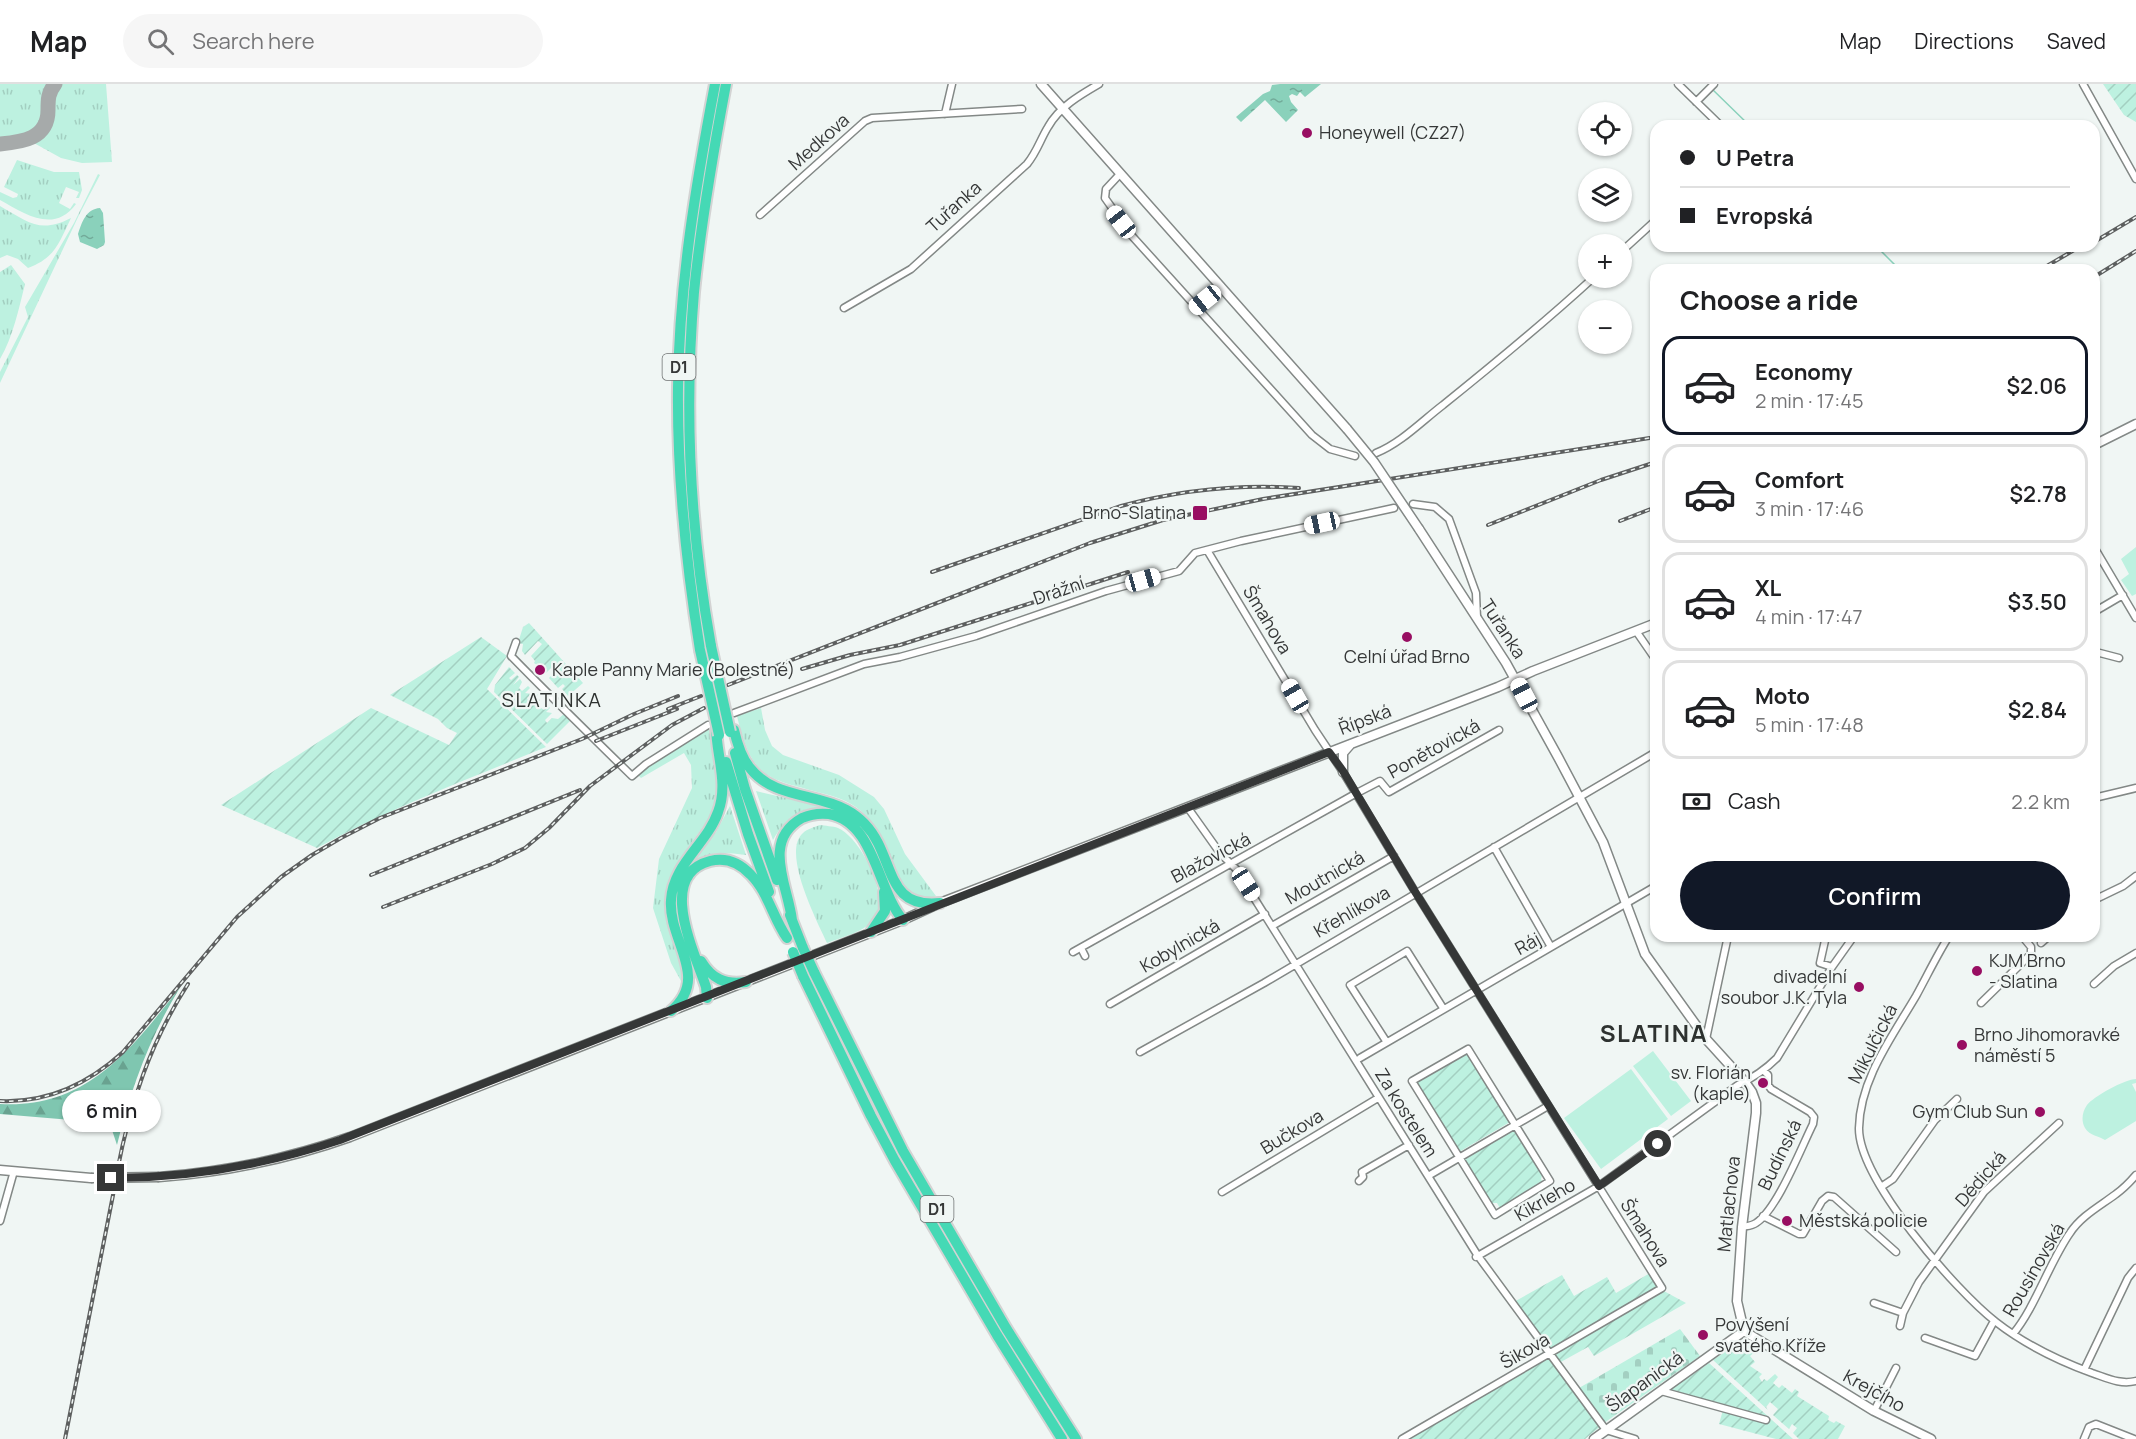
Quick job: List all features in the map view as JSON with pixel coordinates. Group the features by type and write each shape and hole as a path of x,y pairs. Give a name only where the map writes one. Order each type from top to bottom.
{"highway":[{"name":"D1","path":"716,84 690,234 683,291 678,386 679,466 683,523 690,584 706,648 729,712 725,733 752,844 787,938 798,950"},
{"name":"D1","path":"726,84 710,171 697,262 689,383 694,520 712,724 725,733 792,920 798,950 871,1116 991,1325 1062,1439"},
{"path":"725,733 749,767 762,780 783,790 836,805 859,817 874,836 891,874 902,906 903,920"},
{"path":"707,998 690,955 674,924 671,908 672,893 684,863 719,811 725,733"},
{"path":"792,920 790,901 780,872 780,849 790,828 810,815 821,813 835,815 854,827 869,850 894,909 903,920"},
{"path":"671,1011 681,1001 688,987 690,955 683,919 683,888 695,869 702,864 716,860 731,861 753,876 787,938"},
{"path":"891,874 908,899 924,904 940,903"},
{"path":"871,932 885,911 884,886"},
{"path":"690,955 716,979 729,983 746,982"},
{"name":"D1","path":"808,974 903,1151 1006,1328 1076,1439"}],"street":[{"path":"945,114 952,84"},
{"path":"1041,84 1063,109"},
{"name":"Tuřanka","path":"844,308 910,269 1027,165 1037,151 1048,125 1079,95 1099,84"},
{"path":"1678,84 1715,120"},
{"path":"1696,102 1714,84"},
{"path":"2083,84 2136,179"},
{"name":"Medkova","path":"760,215 865,121 872,118 1022,109"},
{"name":"Tuřanka","path":"1063,109 1374,462 1515,679 1580,797 1603,842 1645,954 1706,1039 1745,1082"},
{"path":"1120,174 1105,191 1106,202 1132,236 1312,435 1330,449 1355,456"},
{"path":"1632,242 1650,225"},
{"path":"1196,307 1221,286"},
{"path":"1376,453 1398,440 1463,389 1582,288"},
{"path":"2100,442 2136,424"},
{"path":"1416,504 1436,507 1449,519 1476,593 1477,618"},
{"name":"Drážní","path":"729,712 864,664 900,657 976,636 1106,591 1179,571 1195,553 1394,508"},
{"name":"Šmahova","path":"1207,550 1329,752 1343,771 1355,794 1662,1288"},
{"path":"2100,557 2136,618"},
{"path":"2100,608 2123,595"},
{"name":"Řípská","path":"0,1170 91,1178 159,1177 231,1169 320,1147 411,1114 707,998 940,903 1188,808 1650,625"},
{"path":"1636,631 1650,651"},
{"path":"516,642 511,656 632,776 646,764 712,724"},
{"path":"2100,653 2120,658"},
{"name":"Ponětovická","path":"1355,794 1380,781 1389,792 1498,730"},
{"path":"1343,771 1343,753 1352,743"},
{"name":"Křehlíkova","path":"1140,1053 1295,965 1650,756"},
{"path":"2100,797 2136,788"},
{"name":"Blažovická","path":"1073,952 1355,794"},
{"name":"Za kostelem","path":"1188,808 1220,853 1232,863 1265,914 1476,1257 1606,1430"},
{"path":"1494,847 1551,947"},
{"name":"Moutnická","path":"1272,926 1394,856"},
{"path":"2100,897 2136,876"},
{"name":"Ráj","path":"1360,1058 1650,890"},
{"name":"Kobylnická","path":"1110,1004 1265,914"},
{"path":"1706,1039 1727,942"},
{"path":"1825,942 1820,963 1832,967"},
{"name":"Kikrleho","path":"1476,1257 1599,1186 1738,1084 1763,1070 1776,1058 1850,942"},
{"name":"Mikulčická","path":"1946,942 1881,1056 1862,1098 1859,1131 1863,1151 1881,1187 1934,1261 1994,1321 2013,1334 2084,1370 2121,1383 2136,1381"},
{"path":"1981,1003 2031,954 2031,947 2027,942"},
{"path":"1081,948 1085,956"},
{"path":"1386,1041 1350,985 1407,951 1443,1008"},
{"path":"2094,984 2114,966 2136,953"},
{"path":"1468,1049 1516,1124 1550,1181 1495,1215 1412,1081 1468,1049"},
{"name":"Budínská","path":"1742,1227 1754,1224 1763,1216 1785,1181 1814,1117 1810,1112 1771,1089 1768,1085 1768,1075 1763,1070"},
{"name":"Matlachova","path":"1744,1331 1737,1301 1742,1227 1756,1113 1756,1103 1745,1082"},
{"name":"Bučkova","path":"1222,1192 1378,1098"},
{"path":"1881,1187 1893,1179 1935,1120 1957,1099"},
{"path":"1428,1176 1548,1106"},
{"name":"Dědická","path":"1934,1261 1984,1192 2059,1123"},
{"path":"1359,1181 1363,1178 1362,1172 1409,1145"},
{"path":"0,1221 14,1171"},
{"name":"Rousínovská","path":"2013,1334 2070,1231 2082,1218 2117,1194 2136,1175"},
{"path":"1763,1216 1798,1234 1803,1234 1822,1201 1828,1196 1834,1197 1896,1252"},
{"path":"1900,1326 1903,1313 1919,1282 1934,1261"},
{"path":"2084,1370 2128,1278 2136,1268"},
{"name":"Šikova","path":"1402,1439 1662,1288"},
{"path":"1874,1303 1903,1313"},
{"path":"1925,1338 1976,1356 1994,1321"},
{"name":"Šlapanická","path":"1594,1439 1744,1331"},
{"name":"Krejčího","path":"1744,1331 1874,1411 1930,1439"},
{"path":"1874,1411 1896,1368"},
{"path":"1661,1391 1766,1420"},
{"path":"2084,1439 2089,1427 2096,1425 2133,1439"},
{"path":"1606,1430 1635,1439"}],"green space":[{"path":"0,84 106,84 112,162 82,163 61,158 23,137 0,138"},
{"path":"2103,84 2136,84 2136,122 2124,115"},
{"path":"17,160 54,172 79,172 82,190 79,198 76,198 79,192 66,187 59,203 70,209 74,203 76,204 67,213 49,220 19,211 0,200 0,192 13,198 17,197 18,194 4,187"},
{"path":"98,174 100,175 0,383 0,372 28,317 25,307 74,223"},
{"path":"0,206 34,224 51,225 71,218 55,249 37,264 28,268 18,259 7,255 0,258"},
{"path":"11,265 25,284 12,332 0,359 0,272"},
{"path":"2136,547 2136,594 2132,596 2121,580 2129,574 2121,559"},
{"path":"529,623 583,683 568,696 562,689 565,686 563,684 558,688 549,678 557,670 556,668 553,670 551,668 545,674 544,670 534,663 531,656 542,644 538,641 525,655 522,651 523,644 518,643 523,627"},
{"path":"481,637 507,656 487,689 546,747 401,807 317,848 221,805 371,708 449,745 457,733 447,728 438,719 390,695"},
{"path":"509,667 515,673 509,678 511,680 517,675 519,677 513,685 520,679 522,682 519,688 522,691 528,686 530,688 525,693 532,694 527,698 528,700 536,693 538,695 535,698 540,700 537,705 544,710 548,706 550,708 546,712 552,713 545,720 547,723 552,718 558,719 564,714 570,721 547,744 494,692 495,685"},
{"path":"761,708 765,730 772,746 783,755 839,775 874,797 884,809 905,854 936,896 922,901 903,888 881,837 870,820 856,807 836,797 776,779 756,765 749,753 737,716"},
{"path":"710,729 720,784 717,802 707,821 678,863 672,881 686,969 684,991 674,1001 681,989 681,981 671,963 653,908 659,859 692,788 691,765 684,753 641,778 638,775 696,734"},
{"path":"756,791 824,807 800,812 783,825 773,840"},
{"path":"730,806 746,855 729,853 709,855 688,867 716,832"},
{"path":"820,825 838,828 855,843 870,868 879,896 879,908 872,922 866,927 827,943 803,887 796,855 797,842 803,833"},
{"path":"181,986 151,1043 129,1103 117,1145 111,1127 107,1123 0,1114 0,1104 31,1103 59,1096 83,1085 105,1070 144,1031"},
{"path":"1653,1051 1691,1101 1671,1116 1633,1066"},
{"path":"1469,1052 1510,1122 1459,1152 1415,1081"},
{"path":"1631,1069 1668,1119 1601,1169 1564,1118"},
{"path":"2136,1079 2136,1083 2132,1084 2136,1092 2136,1121 2105,1140 2087,1131 2083,1119 2087,1105 2110,1089"},
{"path":"1516,1128 1543,1172 1541,1179 1544,1185 1501,1210 1497,1203 1489,1203 1462,1160"},
{"path":"1650,1273 1662,1290 1686,1303 1594,1356 1588,1347 1559,1363 1602,1425 1585,1439 1405,1439 1547,1356 1512,1303 1562,1275 1574,1296 1607,1277 1616,1293"},
{"path":"1680,1329 1700,1356 1604,1423 1579,1388"},
{"path":"1747,1337 1759,1348 1750,1356 1755,1362 1750,1366 1762,1374 1759,1377 1762,1382 1775,1374 1778,1377 1773,1383 1779,1388 1782,1385 1792,1393 1795,1389 1799,1392 1797,1396 1829,1416 1828,1420 1845,1426 1838,1439 1799,1439 1793,1433 1797,1428 1792,1424 1789,1429 1773,1415 1778,1409 1770,1402 1766,1407 1768,1410 1713,1360"},
{"path":"1709,1363 1793,1439 1776,1439 1719,1424 1723,1410 1666,1393"}],"water":[{"path":"1321,84 1305,97 1300,92 1297,96 1292,94 1289,96 1298,110 1286,122 1265,100 1241,122 1236,117 1263,94 1270,91 1272,85"},
{"path":"100,208 103,213 105,242 97,249 80,242 78,234 88,214"}],"waterway":[{"path":"1712,89 1744,120"},
{"path":"1882,252 1894,264"}],"taxiway":[{"path":"0,144 25,140 39,133 47,120 49,96 55,84"}],"railway":[{"path":"2100,238 2136,217"},
{"path":"2100,273 2136,251"},
{"path":"2050,264 2071,252"},
{"path":"728,685 1090,543 1163,520 1263,499 1650,438"},
{"path":"1488,525 1601,480 1650,464"},
{"path":"932,572 1143,500 1187,492 1232,488 1299,488"},
{"path":"1620,521 1650,509"},
{"path":"802,669 850,655 900,645 1128,572"},
{"path":"0,1101 18,1101 51,1095 81,1082 110,1063 123,1052 237,917 281,877 312,855 380,818 582,739 678,696"},
{"path":"668,709 701,696"},
{"path":"383,907 492,864 525,848 549,828 590,786 672,725 704,708"},
{"path":"596,741 677,709"},
{"path":"371,875 580,790"},
{"path":"117,1172 128,1122 152,1051 188,984"},
{"path":"65,1439 115,1185"}],"place":[{"name":"Honeywell (CZ27)","path":"1307,133"},
{"name":"Brno-Slatina","path":"1200,513"},
{"name":"Celní úřad Brno","path":"1407,637"},
{"name":"Kaple Panny Marie (Bolestné)","path":"540,670"},
{"name":"KJM Brno - Slatina","path":"1977,971"},
{"name":"divadelní soubor J.K. Tyla","path":"1859,987"},
{"name":"Brno Jihomoravké náměstí 5","path":"1962,1045"},
{"name":"sv. Florián (kaple)","path":"1763,1083"},
{"name":"Gym Club Sun","path":"2040,1112"},
{"name":"Městská policie","path":"1787,1221"},
{"name":"Povýšení svatého Kříže","path":"1703,1335"}],"district":[{"name":"SLATINKA","path":"552,700"},
{"name":"SLATINA","path":"1654,1034"}],"route":[{"path":"111,1178 205,1173 273,1160 340,1140 707,998 940,903 994,884 1329,752 1343,771 1414,890 1599,1186 1658,1144"}]}
